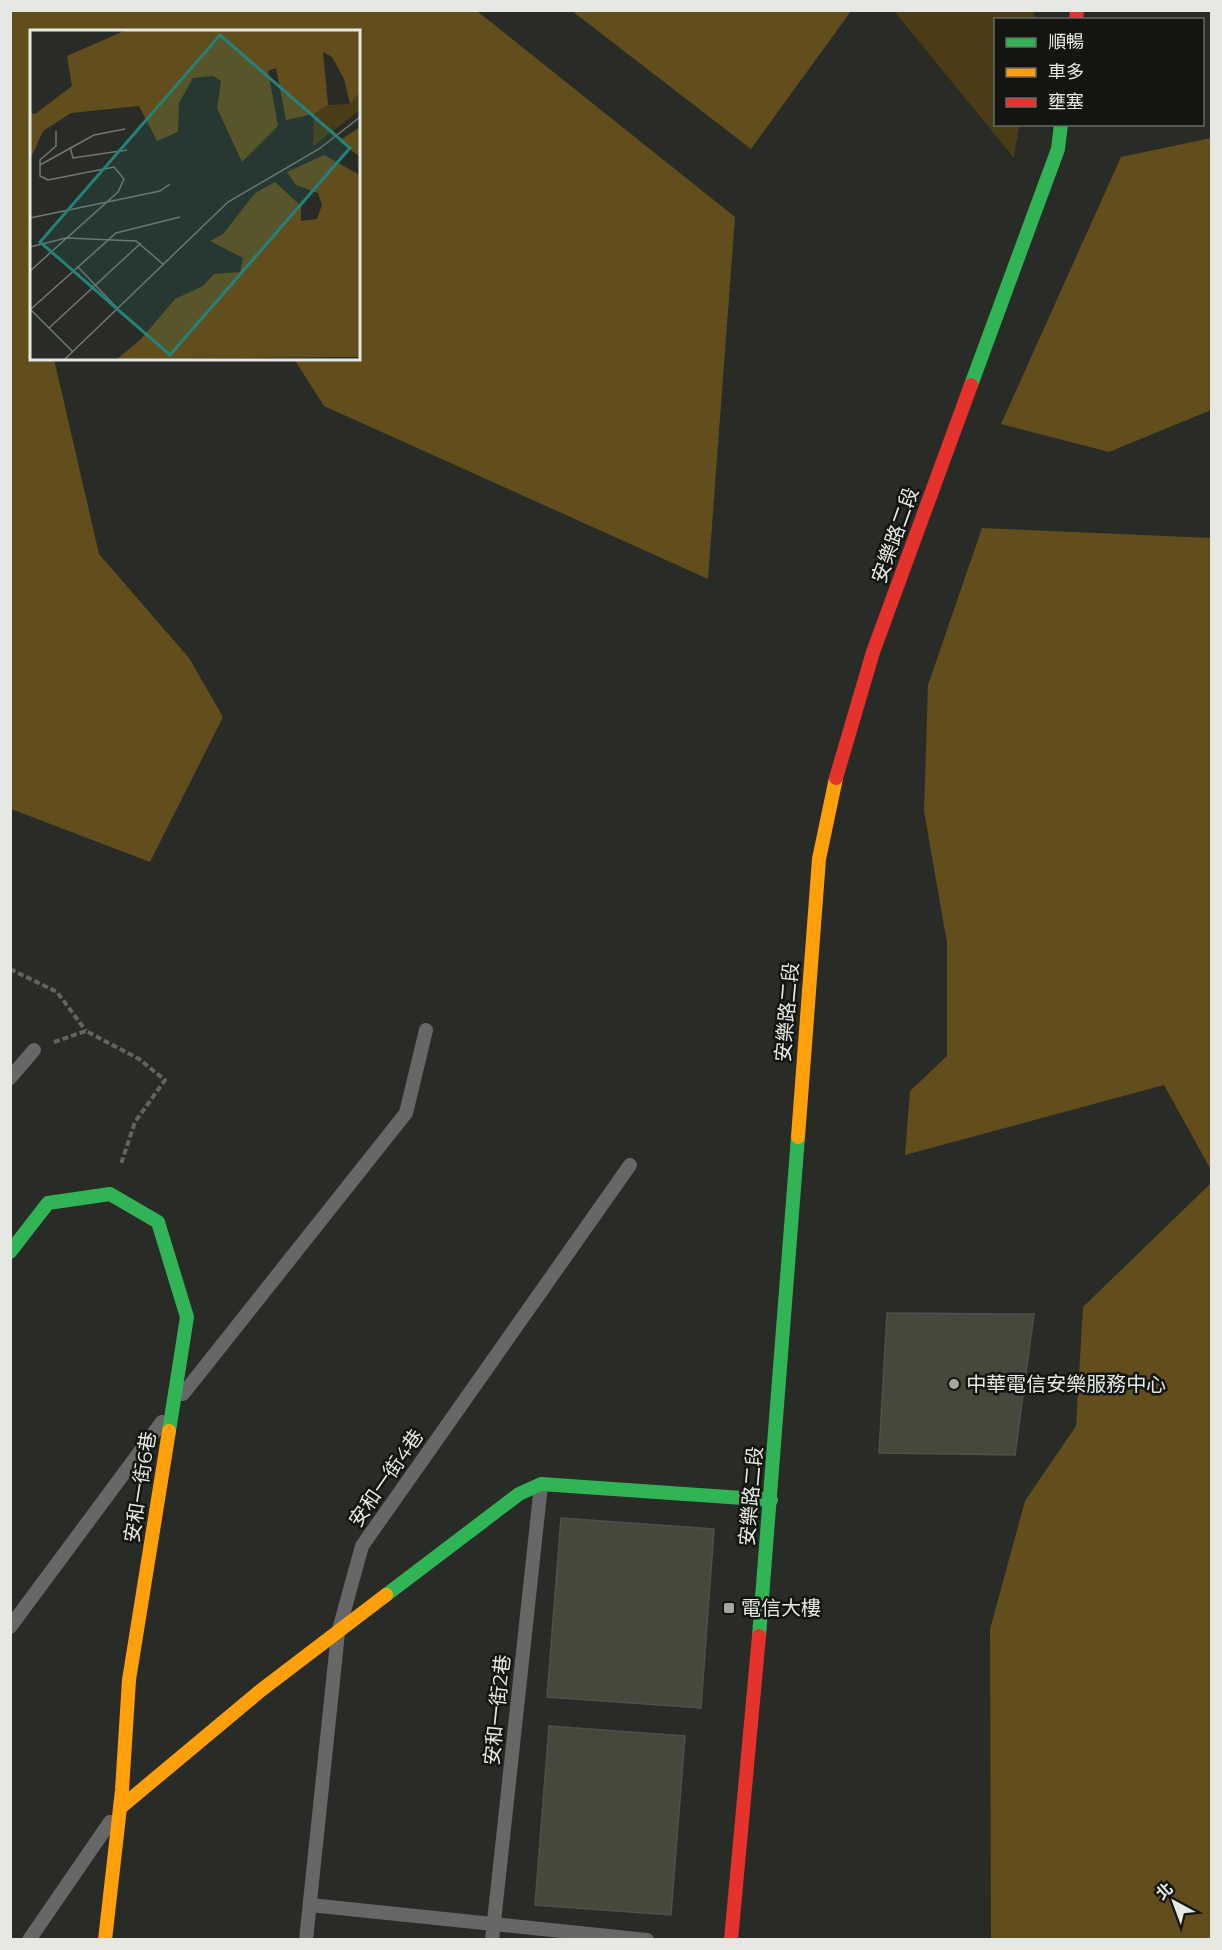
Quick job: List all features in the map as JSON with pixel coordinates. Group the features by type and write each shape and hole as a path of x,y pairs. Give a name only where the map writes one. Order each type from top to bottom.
{"street":[{"name":"安樂路二段","path":"731,1940 771,1500 819,859 830,798 873,652 1058,149 1061,126"},
{"path":"10,1252 48,1203 110,1194"},
{"name":"安和一街6巷","path":"105,1940 120,1808 129,1680 187,1317 158,1222 110,1194"},
{"path":"120,1808 260,1691 508,1500 541,1484 771,1500"}],"lane":[{"path":"10,1627 173,1407 406,1113 426,1030"},
{"path":"10,1078 34,1050"},
{"name":"安和一街4巷","path":"306,1940 338,1633 362,1546 630,1165"},
{"name":"安和一街2巷","path":"492,1940 541,1484"},
{"path":"29,1940 120,1808"},
{"path":"310,1905 647,1940"}],"path":[{"path":"10,969 57,992 86,1031 139,1059 165,1080 135,1122 110,1194"},
{"path":"34,1050 86,1031"}],"shaded area":[{"path":"10,11 477,11 735,217 708,579 324,406 295,360 360,360 360,30 30,30 30,360 54,360 99,554 189,658 223,717 150,862 11,809"},
{"path":"572,11 851,11 751,149"},
{"path":"894,11 1035,11 1033,18 994,18 994,126 1019,126 1014,158"},
{"path":"1211,138 1211,410 1109,452 1001,424 1121,157"},
{"path":"982,528 1211,538 1211,1170 1164,1085 905,1155 910,1091 947,1056 947,943 924,811 928,685"},
{"path":"1211,1183 1211,1939 991,1939 990,1629 1025,1501 1076,1426 1083,1307"}],"building":[{"name":"中華電信安樂服務中心","path":"887,1313 1034,1314 1015,1455 879,1453"},
{"path":"561,1518 714,1529 701,1708 547,1697"},
{"path":"549,1726 685,1736 671,1915 535,1905"}],"traffic: fast":[{"path":"971,385 1058,149 1061,126"},
{"path":"759,1636 798,1137"},
{"path":"10,1252 48,1203 110,1194 158,1222 187,1317 169,1431"},
{"path":"386,1595 519,1494 541,1484 771,1500"}],"traffic: slow":[{"path":"798,1137 819,859 836,778"},
{"path":"105,1940 122,1790 129,1680 169,1431"},
{"path":"120,1808 260,1691 386,1595"}],"traffic: jam":[{"path":"1076,18 1077,10"},
{"path":"836,778 873,652 971,385"},
{"path":"731,1940 759,1636"}],"place":[{"name":"中華電信安樂服務中心","path":"954,1384"},
{"name":"電信大樓","path":"729,1608"}]}
